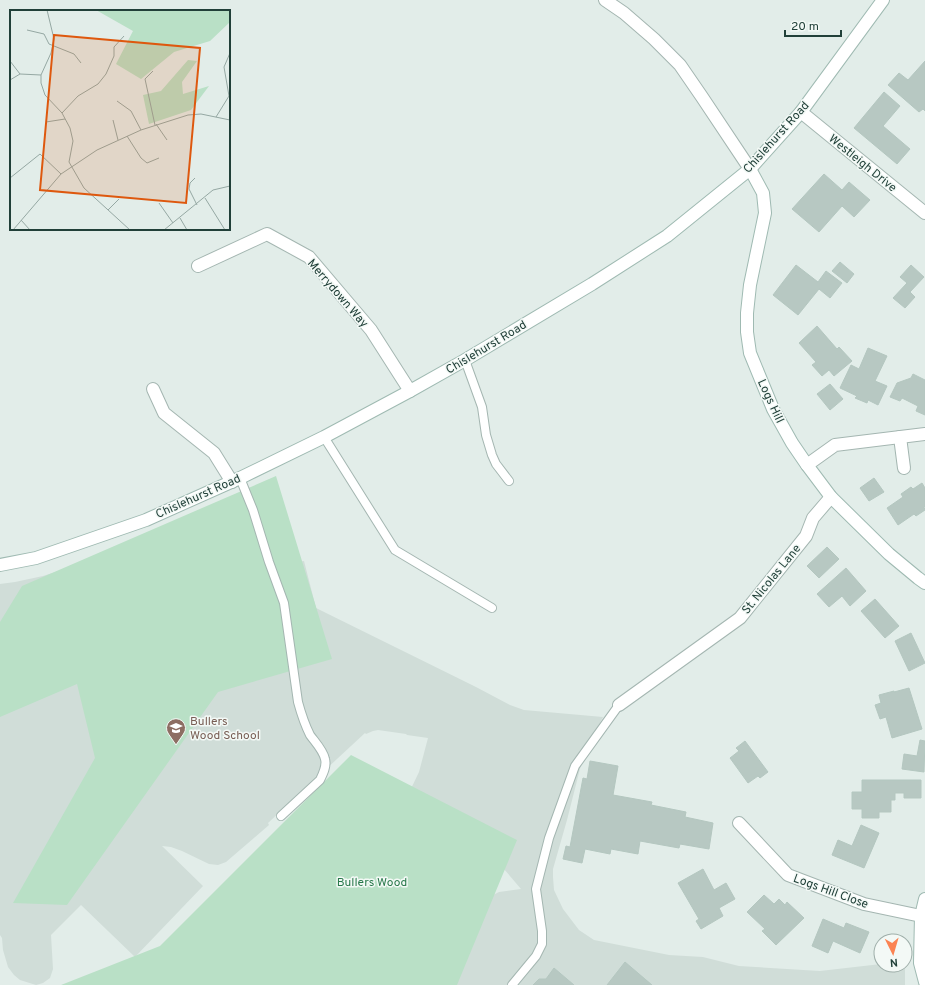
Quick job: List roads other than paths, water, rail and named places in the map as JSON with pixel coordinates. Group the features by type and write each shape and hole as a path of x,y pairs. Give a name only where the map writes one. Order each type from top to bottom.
{"street":[{"name":"Logs Hill","path":"606,0 624,13 654,39 680,65 750,169 763,193 765,213 750,285 747,313 747,332 750,353 773,409 792,444 831,497 889,554 925,583"},
{"name":"Chislehurst Road","path":"0,565 36,558 146,520 236,480 324,437 410,391 592,284 667,236 750,169 801,112 883,0"},
{"name":"Westleigh Drive","path":"801,112 925,213"},
{"name":"Merrydown Way","path":"198,266 267,234 309,257 371,330 410,391"},
{"path":"153,389 164,413 214,453 236,480"},
{"path":"807,466 835,445 925,434"},
{"path":"900,437 904,468"},
{"name":"St. Nicolas Lane","path":"619,705 740,618 806,536 813,518 831,497"},
{"name":"Logs Hill Close","path":"739,823 788,875 864,904 923,917"},
{"path":"925,899 920,963 925,982"}],"lane":[{"path":"465,360 482,407 490,450 496,464 509,481"},
{"path":"324,437 395,550 492,608"},
{"path":"236,480 253,510 269,562 284,603 298,702 302,716 310,734 322,752 325,760 325,766 320,780 281,816"},
{"path":"512,985 536,956 542,944 542,931 536,889 549,838 575,766 619,705"}],"place":[{"name":"Bullers Wood School","path":"176,745"}],"park label":[{"name":"Bullers Wood","path":"372,882"}]}
